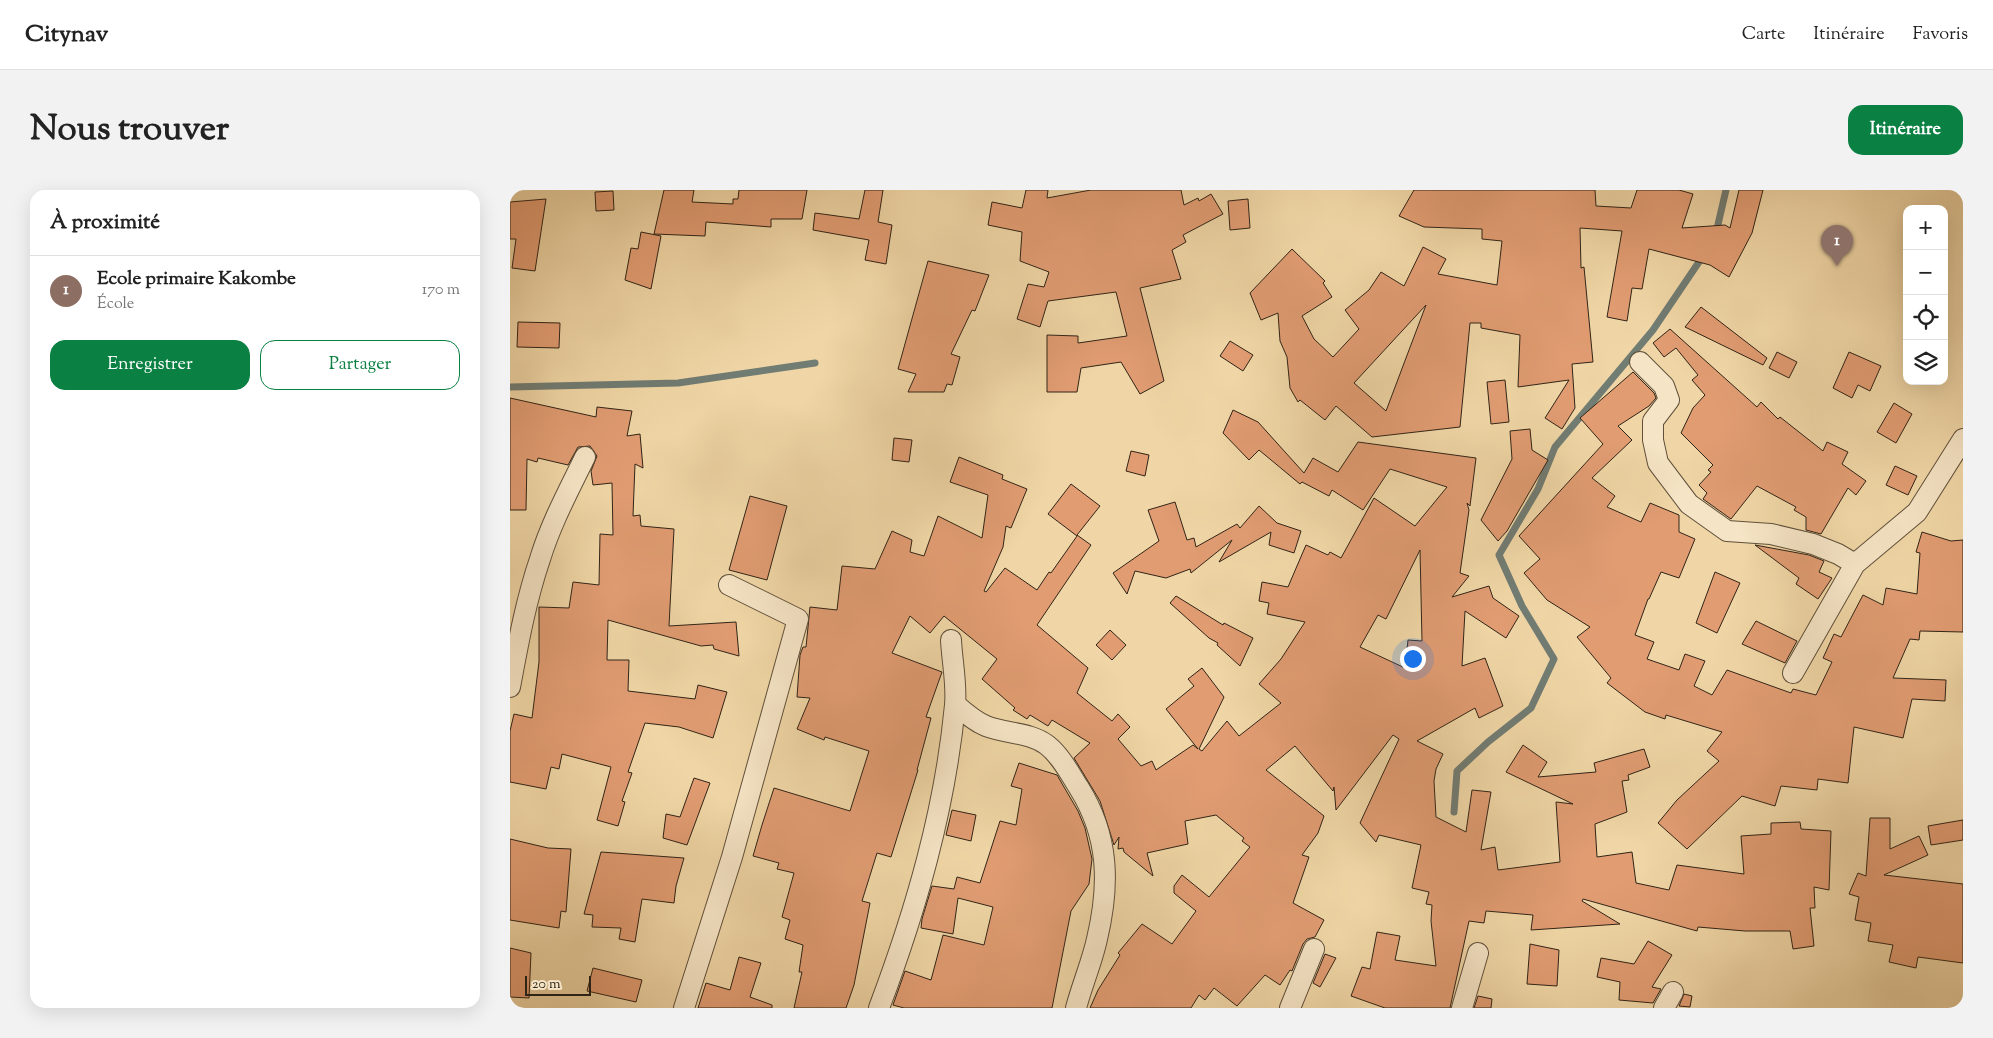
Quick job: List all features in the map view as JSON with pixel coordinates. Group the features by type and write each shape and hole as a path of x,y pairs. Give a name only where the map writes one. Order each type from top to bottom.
{"street":[{"path":"1640,362 1664,386 1669,400 1653,421 1653,440 1658,463 1689,504 1727,531 1771,534 1813,544 1838,554 1855,564"},
{"path":"1793,673 1855,564 1917,512 1963,439"},
{"path":"510,687 518,640 540,559 558,513 585,457"},
{"path":"684,1008 732,857 798,619 729,585"},
{"path":"879,1008 914,909 934,836 955,704 951,640"},
{"path":"955,704 985,726 1036,739 1048,746 1075,781 1097,822 1103,844 1105,878 1102,910 1097,940 1076,1008"},
{"path":"1290,1008 1314,949"},
{"path":"1462,1008 1478,953"}],"building":[{"path":"664,190 694,190 692,202 733,204 733,199 738,199 739,190 807,190 802,219 771,219 771,227 706,222 705,236 654,234"},
{"path":"865,190 883,190 878,222 892,225 886,264 865,260 869,240 813,230 815,213 859,219"},
{"path":"1026,190 1048,190 1047,198 1091,190 1181,190 1184,205 1198,198 1199,201 1211,194 1223,214 1183,235 1186,242 1172,250 1181,279 1140,288 1164,381 1140,394 1121,362 1081,368 1077,392 1047,392 1047,335 1078,336 1078,343 1127,336 1116,292 1048,301 1040,327 1017,319 1028,284 1044,287 1049,272 1020,261 1022,232 988,225 992,202 1022,208"},
{"path":"1414,190 1595,190 1596,206 1631,208 1637,190 1679,190 1693,194 1682,228 1725,225 1730,228 1739,190 1763,190 1752,233 1729,277 1710,265 1649,249 1642,289 1632,288 1627,321 1607,317 1622,231 1580,228 1581,268 1584,267 1593,362 1572,364 1575,408 1562,429 1545,418 1569,380 1518,387 1520,335 1481,328 1481,323 1470,323 1460,427 1372,437 1336,406 1325,420 1300,400 1298,402 1290,388 1287,357 1280,341 1278,313 1261,320 1250,293 1292,249 1325,281 1323,283 1332,297 1302,316 1314,339 1333,357 1359,329 1345,310 1369,290 1381,272 1404,286 1423,247 1446,259 1438,274 1497,285 1502,241 1482,239 1482,229 1424,227 1399,216","holes":["1426,305 1386,411 1354,383"]},
{"path":"613,191 614,210 596,211 595,192"},
{"path":"546,199 535,271 512,268 516,239 510,239 510,202"},
{"path":"1248,199 1250,228 1230,230 1228,201"},
{"path":"641,232 661,236 651,289 625,280 631,248 638,249"},
{"path":"928,261 989,275 975,311 972,310 951,354 960,357 952,385 947,384 944,392 908,392 916,374 898,369"},
{"path":"1701,307 1767,358 1763,365 1685,327"},
{"path":"518,322 560,323 559,348 517,347"},
{"path":"1670,329 1757,407 1761,402 1778,419 1780,417 1823,451 1827,442 1848,452 1842,464 1866,481 1856,495 1848,488 1821,534 1806,530 1806,517 1794,510 1796,507 1757,486 1731,519 1703,499 1707,493 1699,485 1711,472 1708,470 1713,465 1681,433 1693,408 1705,395 1692,380 1698,375 1676,348 1664,357 1653,343"},
{"path":"1230,341 1253,355 1243,371 1220,356"},
{"path":"1777,352 1797,362 1789,378 1769,368"},
{"path":"1849,352 1881,366 1870,391 1858,385 1852,398 1833,388"},
{"path":"1633,372 1654,393 1656,398 1649,406 1618,426 1632,440 1592,478 1615,496 1607,507 1641,522 1650,503 1679,515 1679,532 1695,539 1679,578 1661,572 1648,599 1635,635 1654,642 1647,659 1679,670 1685,654 1705,661 1694,686 1712,695 1727,670 1791,693 1793,689 1816,695 1832,662 1823,658 1834,634 1841,637 1863,595 1883,605 1886,588 1917,594 1920,553 1916,552 1922,532 1951,541 1963,540 1963,632 1920,631 1919,640 1910,639 1893,678 1946,680 1945,701 1912,699 1903,738 1854,727 1848,783 1818,779 1817,790 1781,786 1775,806 1742,796 1687,849 1658,823 1677,800 1719,761 1707,751 1722,732 1666,715 1665,719 1645,712 1607,683 1611,678 1577,637 1590,627 1547,600 1524,573 1540,559 1519,536 1603,444 1580,418"},
{"path":"1505,380 1509,422 1491,424 1487,382"},
{"path":"510,398 596,417 597,407 632,411 627,436 640,434 643,468 635,464 633,516 640,515 641,526 674,529 669,626 736,622 739,656 714,649 713,645 701,646 608,620 607,660 629,660 628,691 695,699 698,685 727,692 713,738 679,727 645,723 628,772 632,773 622,801 625,802 618,826 597,820 611,767 562,754 559,769 551,767 546,789 510,782 510,731 514,714 532,718 539,662 539,607 569,608 573,582 599,585 600,534 613,535 612,483 593,485 591,471 597,456 590,446 578,447 568,465 538,458 537,462 527,459 526,510 510,510"},
{"path":"1894,403 1912,414 1896,443 1877,432"},
{"path":"1233,410 1258,422 1304,473 1313,458 1338,472 1358,442 1476,458 1470,506 1467,503 1469,510 1460,573 1469,576 1452,597 1489,586 1493,598 1519,616 1506,638 1465,611 1462,666 1485,658 1503,706 1479,718 1475,708 1417,741 1443,754 1436,769 1434,781 1436,817 1466,832 1472,790 1491,792 1481,850 1495,847 1498,870 1560,862 1556,802 1573,804 1506,772 1523,745 1547,762 1538,777 1596,772 1594,763 1644,749 1650,767 1628,775 1629,780 1622,781 1627,812 1595,824 1597,857 1632,852 1636,883 1669,890 1677,865 1744,874 1741,836 1771,834 1771,823 1800,822 1801,829 1831,831 1829,890 1814,887 1815,908 1810,908 1814,946 1793,949 1790,931 1745,931 1698,927 1697,931 1583,899 1582,901 1620,924 1531,930 1533,915 1486,911 1484,923 1469,921 1450,1008 1385,1008 1351,996 1362,967 1370,969 1377,932 1400,936 1395,960 1436,966 1431,921 1432,905 1426,904 1429,892 1412,888 1421,845 1379,835 1376,842 1360,823 1399,739 1393,735 1336,810 1334,787 1333,791 1295,746 1266,770 1324,816 1318,833 1302,855 1309,857 1293,903 1324,920 1315,937 1307,939 1303,944 1292,971 1290,970 1280,985 1265,975 1237,1006 1214,988 1205,1000 1199,995 1191,1008 1090,1008 1098,990 1120,955 1118,953 1142,924 1172,944 1196,911 1174,893 1174,886 1182,875 1209,897 1250,847 1242,841 1244,838 1216,815 1185,821 1188,844 1147,853 1153,876 1124,852 1123,848 1118,849 1119,837 1114,845 1100,801 1074,758 1090,743 1052,720 1048,726 1030,715 1027,719 1013,710 1015,708 982,679 997,659 944,616 930,633 910,616 892,653 942,672 926,717 931,718 918,770 891,857 877,853 862,901 870,903 854,985 846,1008 794,1008 802,972 799,972 803,945 785,939 790,920 782,917 794,873 777,869 779,863 753,856 762,825 774,788 850,811 869,751 825,737 824,740 797,729 810,698 797,697 800,655 803,647 806,647 810,607 837,610 842,566 875,569 892,531 912,540 910,552 924,556 938,516 982,538 988,495 950,482 959,457 1003,475 1002,479 1027,489 1011,528 1006,526 1003,547 984,591 986,592 1005,568 1037,590 1049,572 1051,573 1077,536 1048,514 1071,484 1100,506 1077,535 1091,545 1037,625 1088,668 1077,693 1112,721 1118,714 1130,727 1118,739 1141,766 1152,761 1156,770 1193,745 1198,749 1166,709 1194,686 1188,679 1202,668 1224,697 1199,749 1202,751 1227,721 1239,736 1281,703 1259,684 1281,659 1305,622 1267,614 1269,603 1259,601 1262,582 1288,587 1306,545 1328,555 1330,552 1341,558 1374,498 1415,526 1447,487 1390,469 1363,510 1332,490 1329,496 1302,482 1300,484 1259,450 1249,460 1223,433","holes":["1420,550 1422,641 1408,640 1405,668 1360,647 1378,615 1386,619"]},
{"path":"1530,429 1532,450 1548,460 1507,531 1498,541 1481,520 1512,459 1510,431"},
{"path":"894,438 912,440 909,462 892,460"},
{"path":"1131,451 1149,455 1145,476 1126,471"},
{"path":"1895,466 1917,476 1908,495 1886,485"},
{"path":"750,496 787,506 767,580 729,570"},
{"path":"1175,502 1187,540 1194,538 1196,547 1237,524 1240,528 1259,506 1277,523 1301,531 1294,553 1269,545 1271,532 1219,562 1232,540 1191,573 1190,569 1166,578 1135,571 1127,594 1113,573 1159,541 1148,510"},
{"path":"1755,545 1809,555 1824,561 1819,572 1832,578 1818,599 1796,584 1799,578"},
{"path":"1715,572 1740,583 1717,633 1696,623"},
{"path":"1176,596 1223,625 1224,623 1253,638 1240,666 1217,645 1218,643 1209,638 1170,603"},
{"path":"1756,621 1797,641 1785,663 1742,644"},
{"path":"1110,630 1126,645 1112,660 1096,645"},
{"path":"1019,763 1057,775 1078,811 1085,828 1092,859 1089,884 1071,911 1052,1008 904,1008 893,1005 905,971 931,980 943,935 984,945 993,907 958,898 953,934 921,928 922,919 932,886 954,889 957,877 980,883 1000,821 1016,825 1022,789 1011,786"},
{"path":"694,778 710,783 687,845 663,838 666,814 680,817"},
{"path":"952,810 976,815 971,841 946,835"},
{"path":"1870,818 1890,818 1890,849 1919,836 1928,855 1884,875 1963,884 1963,963 1918,957 1916,968 1889,962 1893,945 1868,941 1871,923 1855,920 1859,897 1849,894 1858,873 1866,876"},
{"path":"1963,820 1963,840 1931,845 1928,826"},
{"path":"510,839 548,848 571,849 566,912 561,911 559,928 510,920"},
{"path":"601,852 684,858 676,886 674,903 642,899 635,942 619,939 621,928 592,927 593,915 584,914"},
{"path":"1648,941 1672,955 1652,987 1661,989 1653,1003 1619,1000 1620,982 1597,977 1601,958 1634,964"},
{"path":"1530,944 1559,950 1557,986 1527,984"},
{"path":"510,948 531,953 529,998 510,997"},
{"path":"1325,954 1336,958 1320,987 1313,983"},
{"path":"739,957 761,963 750,997 772,1005 772,1008 698,1008 706,983 730,990"},
{"path":"593,968 642,980 636,1002 587,991"},
{"path":"1684,994 1692,996 1690,1007 1679,1006"},
{"path":"1478,996 1492,999 1491,1008 1474,1008"}],"waterway":[{"path":"1716,233 1726,190"},
{"path":"1454,812 1457,771 1488,742 1531,708 1554,659 1522,606 1499,555 1538,489 1555,447 1653,330 1703,256"},
{"path":"510,387 678,383 815,363"}],"place":[{"name":"Ecole primaire Kakombe","path":"1837,266"}]}
